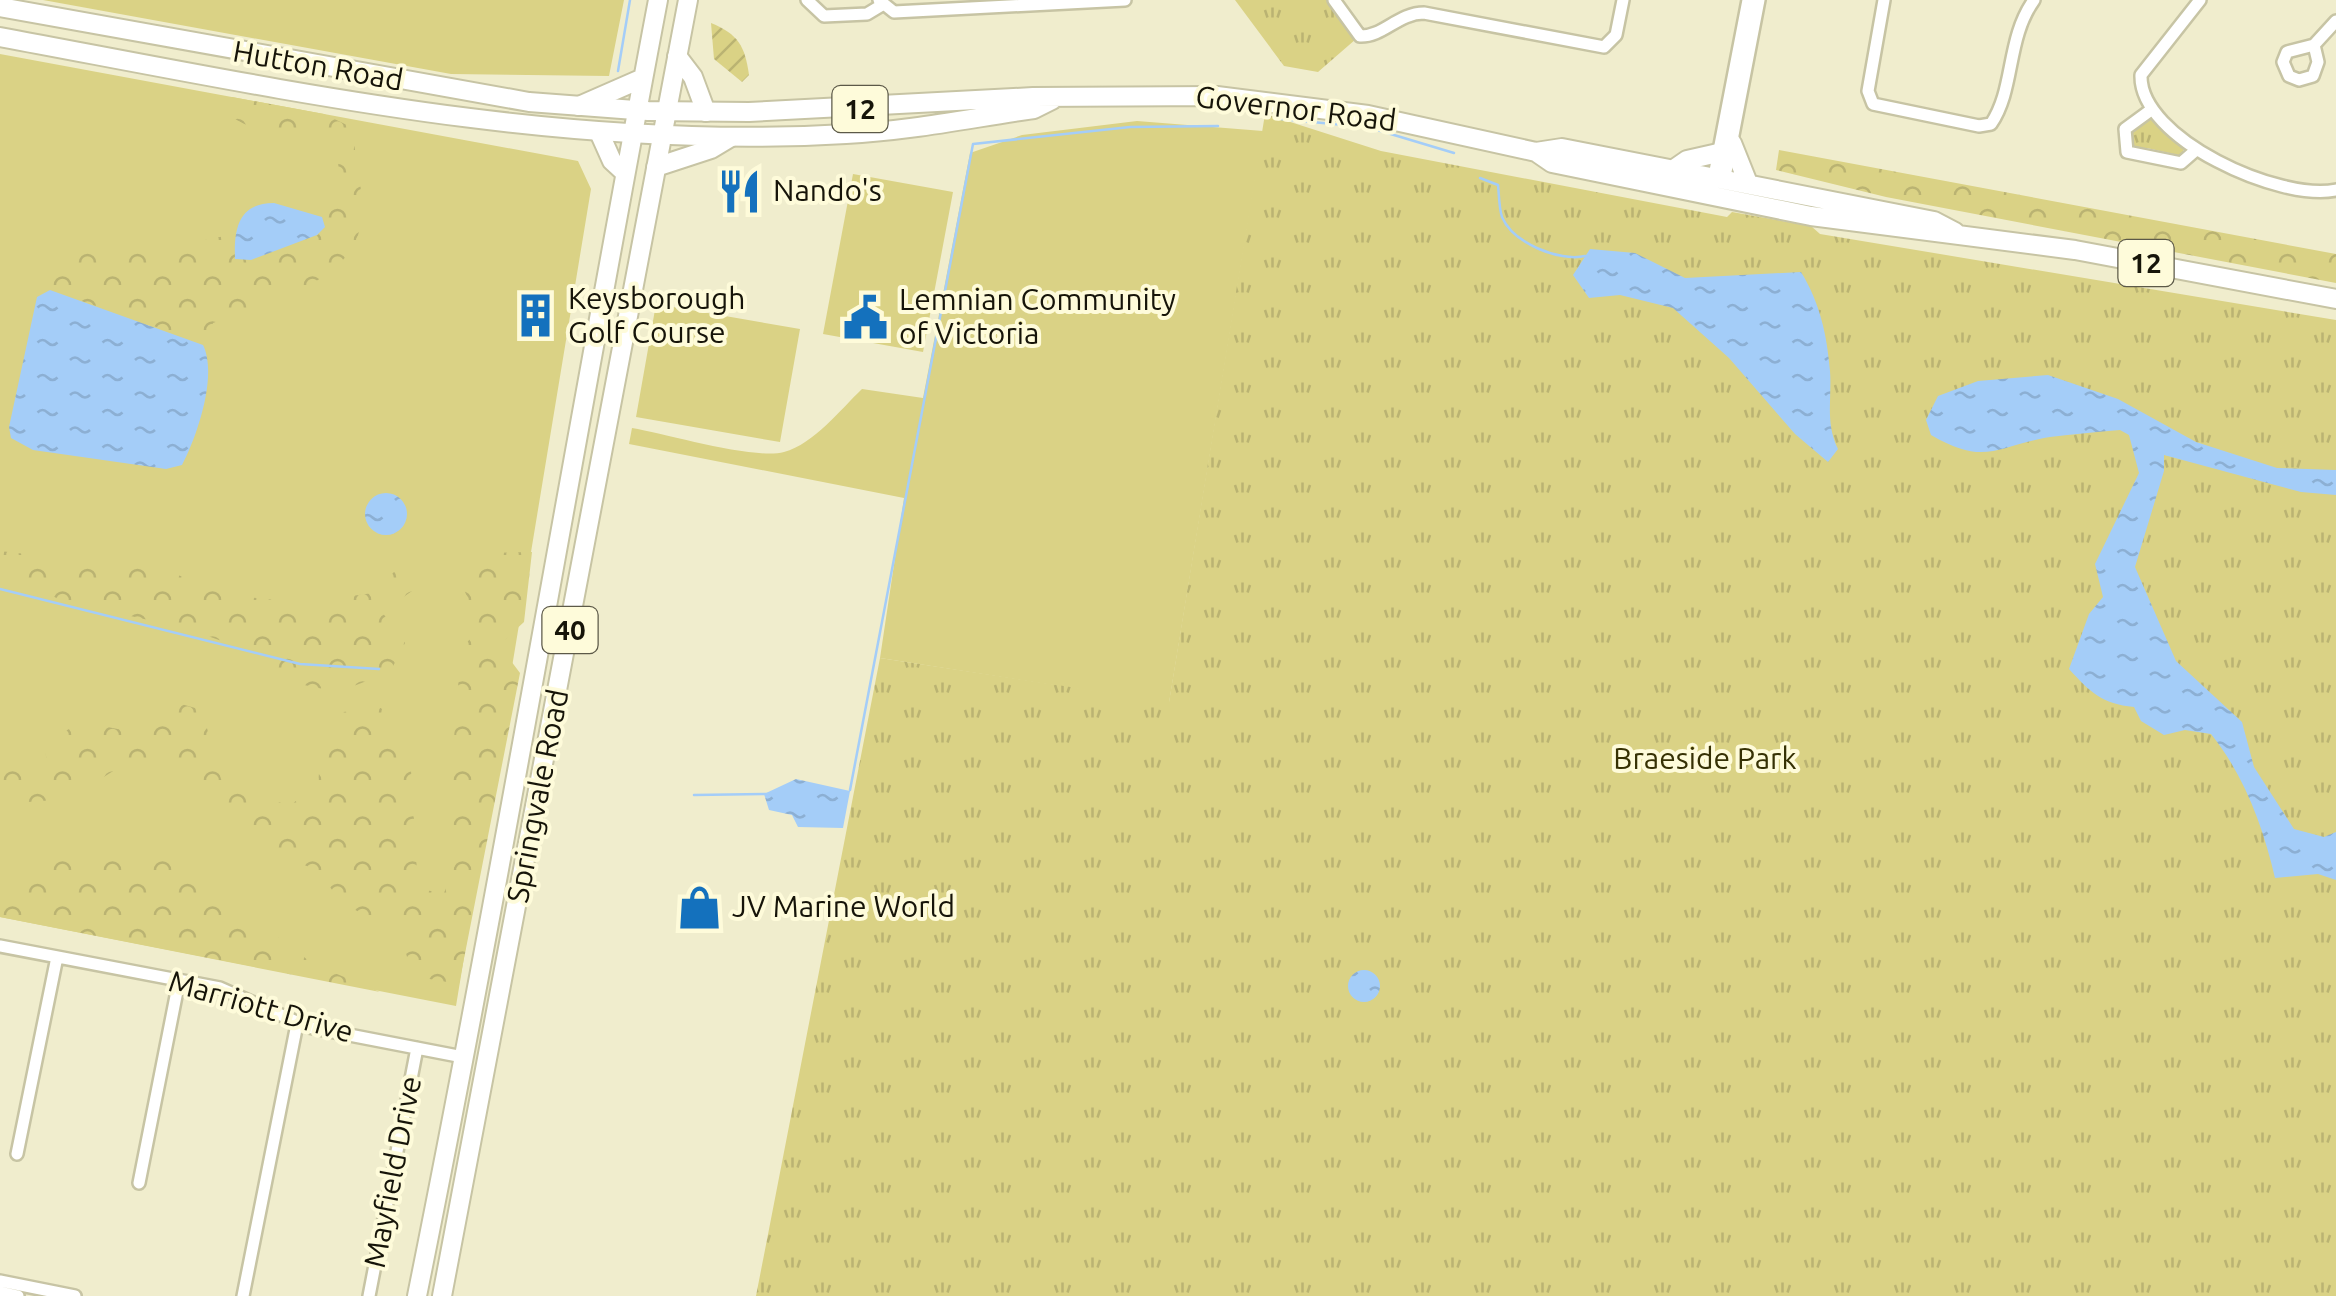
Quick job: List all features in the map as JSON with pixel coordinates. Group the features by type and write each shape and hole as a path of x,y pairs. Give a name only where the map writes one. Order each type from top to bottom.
{"main road":[{"name":"Springvale Road","path":"417,1296 547,620 591,347 658,0"},
{"name":"Springvale Road","path":"442,1296 688,0"},
{"name":"Hutton Road","path":"0,7 472,94 638,111"},
{"name":"Hutton Road","path":"0,37 388,108 633,134"},
{"path":"677,56 693,77 706,112"},
{"path":"579,106 643,78"},
{"name":"Governor Road","path":"638,111 815,111 1033,97 1052,100 1171,95 1283,102 1420,124 1536,152 1552,163 1715,198 1898,230 1955,232 2092,252 2336,299"},
{"name":"Governor Road","path":"633,134 732,137 898,130 1034,109 1052,100"},
{"path":"599,132 612,161 625,173"},
{"path":"656,167 711,149 732,137"},
{"name":"Governor Road","path":"1536,152 1562,148 1674,169 1934,221 1955,232"},
{"path":"1674,169 1687,160 1725,148 1748,184"}],"street":[{"path":"807,0 824,16 867,14 881,2 894,12 1126,0"},
{"path":"1334,0 1360,36 1368,36 1409,13 1424,13 1604,48 1616,35 1623,0"},
{"path":"1725,148 1748,0"},
{"path":"1715,198 1759,0"},
{"path":"1884,0 1868,90 1873,104 1980,126 1991,124 1998,113 2013,40 2034,0"},
{"path":"2200,0 2141,75 2140,87 2151,110 2196,150 2259,178 2298,188 2336,190"},
{"path":"2314,46 2336,21"},
{"path":"2151,110 2125,129 2122,140 2127,152 2181,163 2196,150"},
{"name":"Marriott Drive","path":"0,946 226,991 297,1024 463,1057"},
{"path":"17,1154 57,957"},
{"path":"139,1183 179,980"},
{"path":"244,1296 297,1024"},
{"name":"Mayfield Drive","path":"369,1296 417,1048"},
{"path":"0,1281 76,1296"},
{"path":"0,1292 18,1296"}],"green space":[{"path":"43,0 624,0 609,76 451,74"},
{"path":"1235,0 1329,0 1356,39 1318,72 1284,66"},
{"path":"711,23 734,37 742,49 749,75 742,82 714,59"},
{"name":"Keysborough Golf Course","path":"0,54 578,161 591,189 456,1006 0,917"},
{"path":"232,97 324,114 351,127 362,209 355,243 342,261 303,288 213,323 213,341 194,340 50,290 55,252 162,249 234,234 236,258 251,260 318,235 325,227 322,217 314,212 317,197 332,196 338,181 337,155 330,140 325,134 261,130 238,121 227,113"},
{"name":"Braeside Park","path":"1265,114 1381,151 1727,217 1732,212 1811,226 1820,234 2336,320 2336,1296 756,1296 880,658 1169,702"},
{"path":"2151,118 2185,143 2182,156 2147,148 2146,153 2132,150 2128,135"},
{"path":"1137,121 1263,131 1169,703 880,658 904,498 629,444 632,428 732,450 784,452 816,434 862,389 923,398 970,153 1022,135"},
{"path":"1779,150 2336,254 2336,283 1886,197 1776,170"},
{"path":"853,174 953,192 923,352 823,334"},
{"path":"656,304 800,329 780,442 636,417"},
{"path":"0,551 163,570 239,596 301,603 373,593 398,568 412,591 382,612 405,643 390,672 338,692 275,679 250,651 188,629 60,600 22,579 0,582"},
{"path":"532,552 524,622 499,645 520,673 459,984 412,976 401,934 342,903 317,870 250,844 173,757 129,761 69,799 0,804 0,747 22,769 47,770 45,742 82,722 143,734 164,699 202,710 221,779 289,806 318,785 324,714 381,708 410,754 418,889 444,893 457,860 450,790 461,649 480,628 463,587 475,553"},
{"path":"70,854 181,862 313,964 380,992 0,917 0,875 24,883"}],"water":[{"path":"274,203 322,217 325,227 317,235 251,260 235,259 241,220 253,208"},
{"path":"1590,249 1635,253 1685,278 1801,272 1818,307 1827,345 1830,420 1838,449 1828,462 1795,434 1729,358 1673,308 1620,295 1589,298 1573,275"},
{"path":"50,290 203,345 207,389 194,439 182,465 166,469 33,450 11,438 9,427 37,297"},
{"path":"2048,375 2118,399 2196,442 2277,468 2336,470 2336,495 2301,492 2164,455 2164,471 2135,567 2176,661 2242,722 2254,767 2294,829 2324,837 2336,832 2336,880 2318,874 2275,878 2251,802 2211,734 2185,730 2164,735 2141,721 2134,707 2097,696 2069,669 2089,614 2103,597 2095,564 2139,473 2129,435 2120,430 2067,435 1979,452 1950,445 1931,435 1926,420 1938,396 1978,381"},
{"path":"386,493 401,499 407,514 401,529 386,535 371,529 365,514 371,499"},
{"path":"796,779 850,791 843,828 798,827 792,815 769,810 764,794"},
{"path":"1364,970 1375,975 1380,986 1375,997 1364,1002 1353,997 1348,986 1353,975"}],"waterway":[{"path":"618,71 630,0"},
{"path":"1281,119 1354,126"},
{"path":"850,790 973,144 1130,127 1218,126"},
{"path":"1374,129 1454,153"},
{"path":"1480,178 1498,185 1502,217 1516,235 1550,253 1585,256"},
{"path":"0,589 300,664 379,669"},
{"path":"694,795 768,794"}],"place":[{"name":"Nando's","path":"740,191"},
{"name":"Keysborough Golf Course","path":"535,316"},
{"name":"Lemnian Community of Victoria","path":"866,317"},
{"name":"JV Marine World","path":"699,907"}]}
